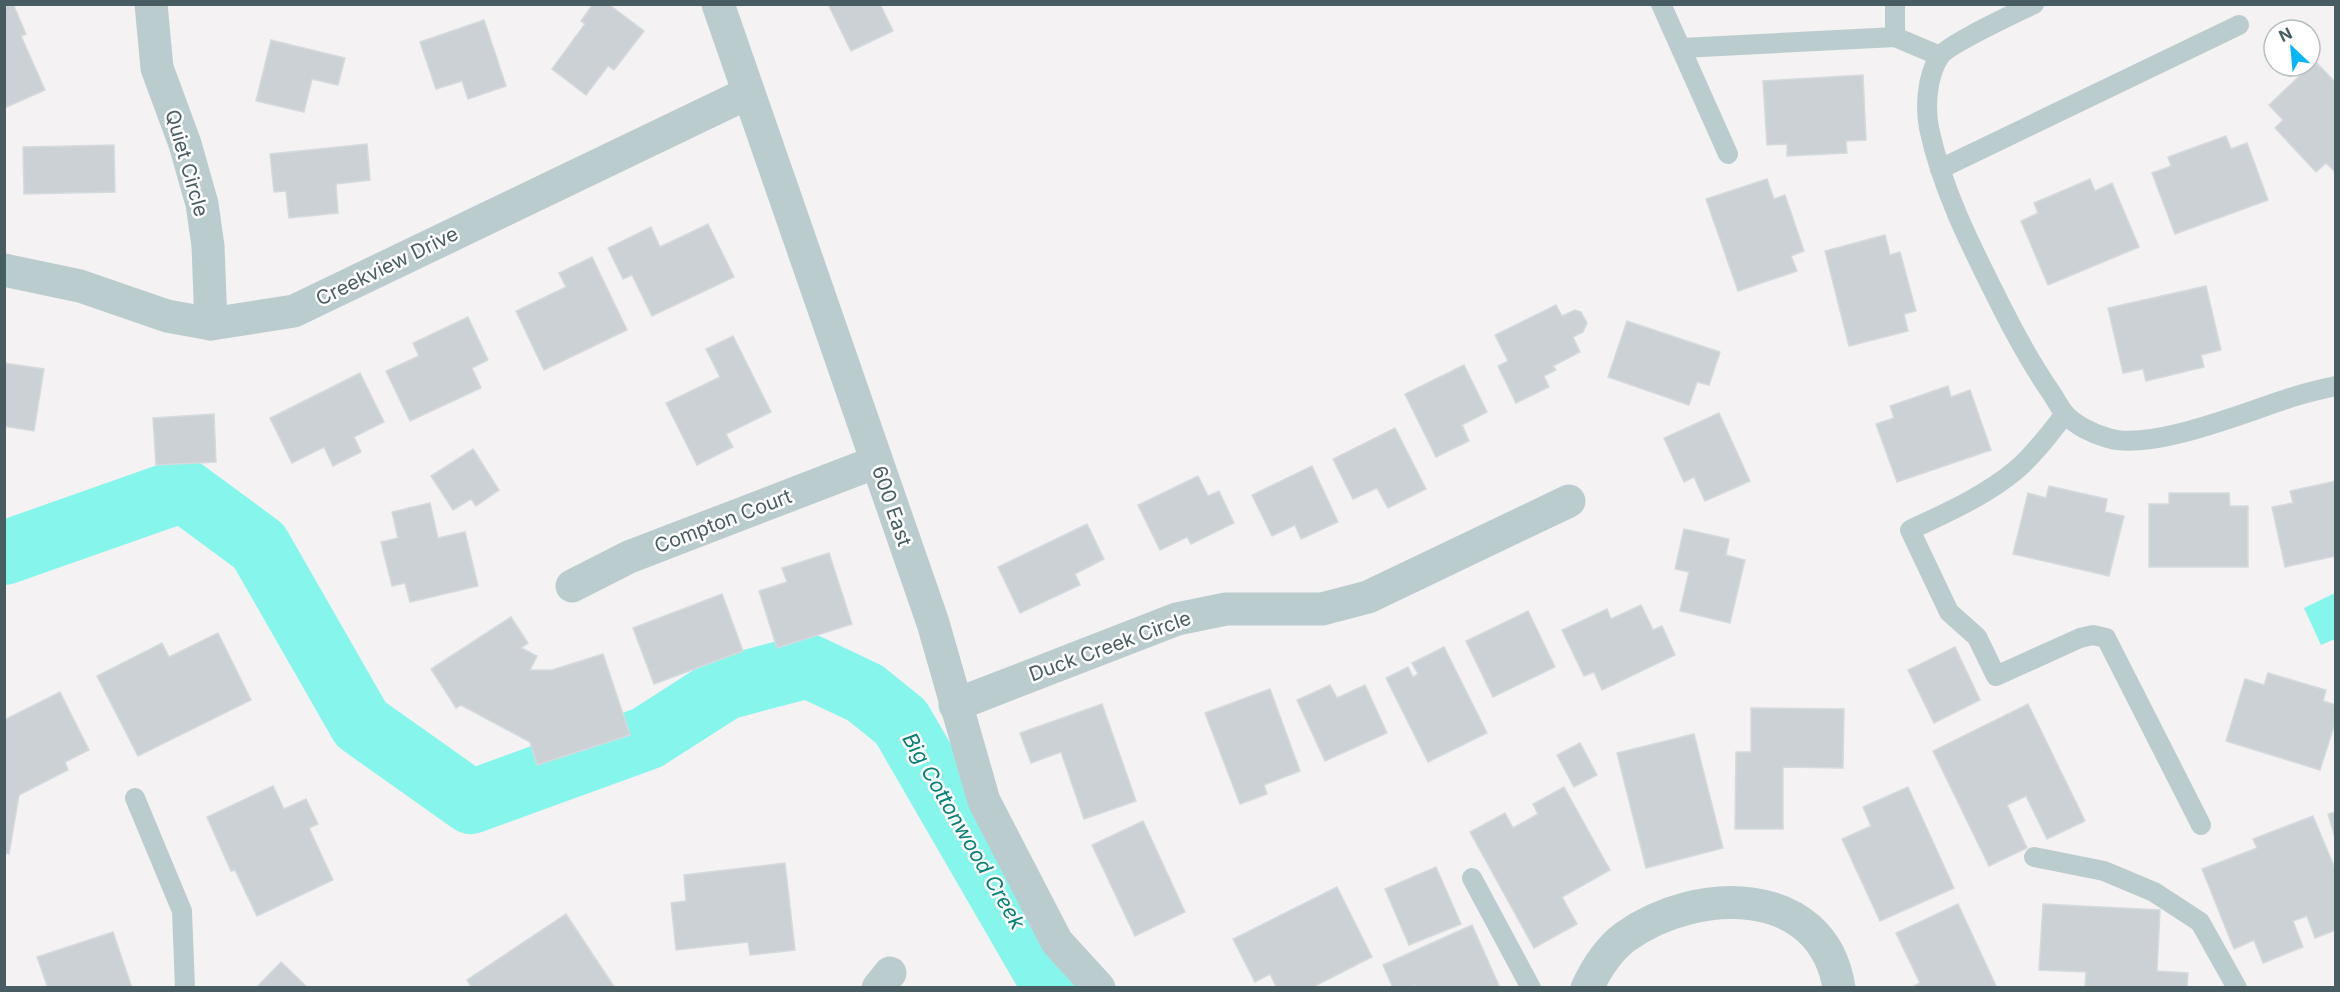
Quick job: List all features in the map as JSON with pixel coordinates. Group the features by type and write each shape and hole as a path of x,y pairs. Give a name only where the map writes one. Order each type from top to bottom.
{"street":[{"name":"Quiet Circle","path":"151,4 157,68 185,144 202,204 207,246 211,324"},
{"name":"600 East","path":"718,4 933,623 984,801 1057,942 1099,987"},
{"name":"Creekview Drive","path":"4,270 80,286 167,315 211,324 294,311 748,93"},
{"name":"Compton Court","path":"572,586 629,557 876,462"},
{"name":"Duck Creek Circle","path":"955,705 1177,619 1202,612 1226,609 1322,609 1368,597 1569,501"},
{"path":"1587,987 1607,955 1625,937 1658,919 1691,907 1720,901 1761,906 1787,913 1811,928 1836,968 1839,987"}],"lane":[{"path":"1661,4 1728,154"},
{"path":"1895,4 1895,37"},
{"path":"2034,4 1981,30 1940,56 1931,76 1927,96 1929,126 1940,169 1955,210 2017,338 2065,414 2086,430 2109,439 2134,442 2207,425 2336,386"},
{"path":"1940,169 2239,25"},
{"path":"1682,48 1895,37 1940,56"},
{"path":"2065,414 2038,448 2015,470 1955,509 1910,530 1949,612 1977,637 1996,676 2080,638 2093,635 2106,638 2201,825"},
{"path":"135,798 182,911 185,987"},
{"path":"2034,857 2104,871 2163,898 2200,921 2237,987"},
{"path":"1472,878 1531,987"}],"water":[{"path":"2335,593 2335,639 2321,645 2304,608"}],"building":[{"path":"4,4 13,4 26,34 21,36 45,90 4,108"},
{"path":"593,4 608,4 644,31 614,70 608,66 586,95 552,69 585,24 581,21"},
{"path":"828,4 880,4 893,31 851,51"},
{"path":"484,20 506,86 468,99 462,81 436,89 420,42"},
{"path":"271,40 345,58 338,85 312,79 304,112 256,101"},
{"path":"2322,68 2336,83 2336,173 2326,163 2316,172 2275,128 2283,120 2269,105 2297,78 2322,78"},
{"path":"1863,75 1866,140 1846,141 1847,153 1787,156 1787,144 1767,145 1763,81"},
{"path":"2226,136 2231,149 2247,143 2268,200 2175,234 2152,173 2171,166 2168,157"},
{"path":"367,144 370,180 336,184 338,213 289,218 286,191 274,192 270,154"},
{"path":"114,145 115,192 24,194 23,147"},
{"path":"1767,179 1774,199 1785,195 1804,251 1791,256 1797,271 1738,291 1706,199"},
{"path":"2090,179 2095,191 2112,183 2139,247 2048,285 2021,221 2038,213 2034,203"},
{"path":"708,224 734,277 652,316 632,275 623,279 608,248 651,227 660,247"},
{"path":"1885,235 1890,255 1900,252 1916,311 1904,314 1908,331 1849,346 1825,251"},
{"path":"592,257 627,330 544,370 516,311 566,287 559,273"},
{"path":"2206,286 2221,350 2201,355 2204,367 2146,381 2143,369 2123,373 2108,308"},
{"path":"1556,305 1562,316 1575,310 1581,312 1587,323 1583,332 1573,337 1580,352 1553,366 1556,370 1544,376 1549,387 1516,403 1498,366 1508,361 1495,335"},
{"path":"468,317 488,360 472,368 481,388 410,421 386,371 419,356 413,343"},
{"path":"1627,321 1720,352 1709,385 1697,382 1689,405 1608,377"},
{"path":"733,336 771,412 726,434 733,447 697,465 666,403 720,377 706,349"},
{"path":"4,363 44,369 34,431 4,426"},
{"path":"1464,365 1487,412 1462,425 1469,441 1436,457 1405,394"},
{"path":"360,373 384,422 354,437 361,452 333,466 324,447 292,463 270,418"},
{"path":"1948,386 1951,397 1970,390 1991,450 1897,482 1876,424 1894,418 1890,406"},
{"path":"1719,413 1750,481 1705,501 1694,477 1684,482 1664,438"},
{"path":"214,414 216,462 156,465 153,418"},
{"path":"1395,428 1426,489 1388,508 1377,488 1353,499 1333,459"},
{"path":"473,449 499,490 476,506 471,499 453,510 431,476"},
{"path":"1312,466 1338,522 1301,539 1295,525 1272,536 1252,495"},
{"path":"1198,476 1208,496 1219,491 1234,523 1191,544 1187,537 1160,550 1138,505"},
{"path":"2336,481 2336,556 2285,567 2272,507 2293,503 2290,491"},
{"path":"2049,486 2107,499 2105,512 2124,516 2109,576 2013,554 2028,493 2046,498"},
{"path":"2169,493 2229,493 2230,506 2248,506 2248,567 2149,567 2149,504 2169,504"},
{"path":"430,503 438,538 465,532 478,586 410,602 405,583 392,586 381,542 398,538 392,512"},
{"path":"1087,524 1104,559 1075,574 1080,585 1020,613 998,567"},
{"path":"1684,529 1729,539 1726,555 1745,560 1730,623 1680,611 1689,572 1675,569"},
{"path":"829,553 852,624 777,648 759,591 787,582 782,568"},
{"path":"722,594 743,651 654,684 633,628"},
{"path":"1641,605 1653,630 1662,626 1675,655 1602,690 1594,672 1584,676 1562,630 1607,609 1611,619"},
{"path":"1528,611 1555,667 1493,697 1466,641"},
{"path":"511,617 528,643 521,648 537,656 530,670 552,670 603,654 630,735 537,765 530,742 461,705 456,708 431,669"},
{"path":"218,633 251,700 138,756 97,676 162,643 169,657"},
{"path":"1444,647 1487,733 1428,762 1386,678 1408,667 1413,677 1418,674 1412,663"},
{"path":"1955,647 1980,700 1934,723 1908,670"},
{"path":"2268,673 2326,690 2323,701 2336,705 2336,720 2320,770 2226,741 2245,679 2264,685"},
{"path":"1330,685 1337,698 1365,685 1387,733 1325,761 1297,700"},
{"path":"1270,689 1300,771 1264,785 1267,794 1240,804 1205,713"},
{"path":"60,692 89,750 65,762 68,770 19,795 9,854 4,853 4,720"},
{"path":"1102,704 1136,801 1084,819 1061,752 1031,763 1020,733"},
{"path":"2028,704 2085,821 2047,839 2026,796 2007,805 2027,848 1989,866 1933,751"},
{"path":"1751,708 1844,709 1843,768 1783,767 1783,829 1735,829 1736,752 1751,752"},
{"path":"1694,734 1723,848 1646,868 1617,753"},
{"path":"1580,743 1597,775 1574,787 1557,755"},
{"path":"273,786 284,809 306,799 318,824 309,828 333,880 257,916 235,870 231,871 207,817"},
{"path":"1564,787 1610,870 1562,897 1577,924 1534,948 1470,832 1505,813 1513,828 1538,814 1533,804"},
{"path":"1908,787 1954,888 1880,921 1842,839 1871,826 1863,807"},
{"path":"2336,812 2336,841 2328,814"},
{"path":"2313,816 2336,871 2336,930 2315,938 2307,916 2293,921 2303,947 2263,963 2254,940 2234,949 2202,869 2257,848 2253,839"},
{"path":"1143,821 1185,912 1135,936 1092,845"},
{"path":"785,863 795,950 750,955 748,942 676,950 671,903 686,901 684,875"},
{"path":"1436,867 1461,924 1409,945 1385,889"},
{"path":"1337,887 1372,957 1311,988 1277,988 1270,974 1255,982 1233,939"},
{"path":"1958,904 1997,988 1911,988 1920,983 1896,933"},
{"path":"2043,904 2160,910 2157,971 2188,973 2187,988 2085,988 2086,972 2039,970"},
{"path":"566,914 615,988 472,988 467,980"},
{"path":"1472,925 1500,988 1416,988 1415,985 1410,988 1393,988 1383,965"},
{"path":"113,932 132,988 48,988 37,957"},
{"path":"281,962 308,988 256,988"}],"waterway":[{"name":"Big Cottonwood Creek","path":"4,553 183,490 259,546 361,724 471,802 647,738 725,688 808,666 865,693 901,722 1055,988"}]}
